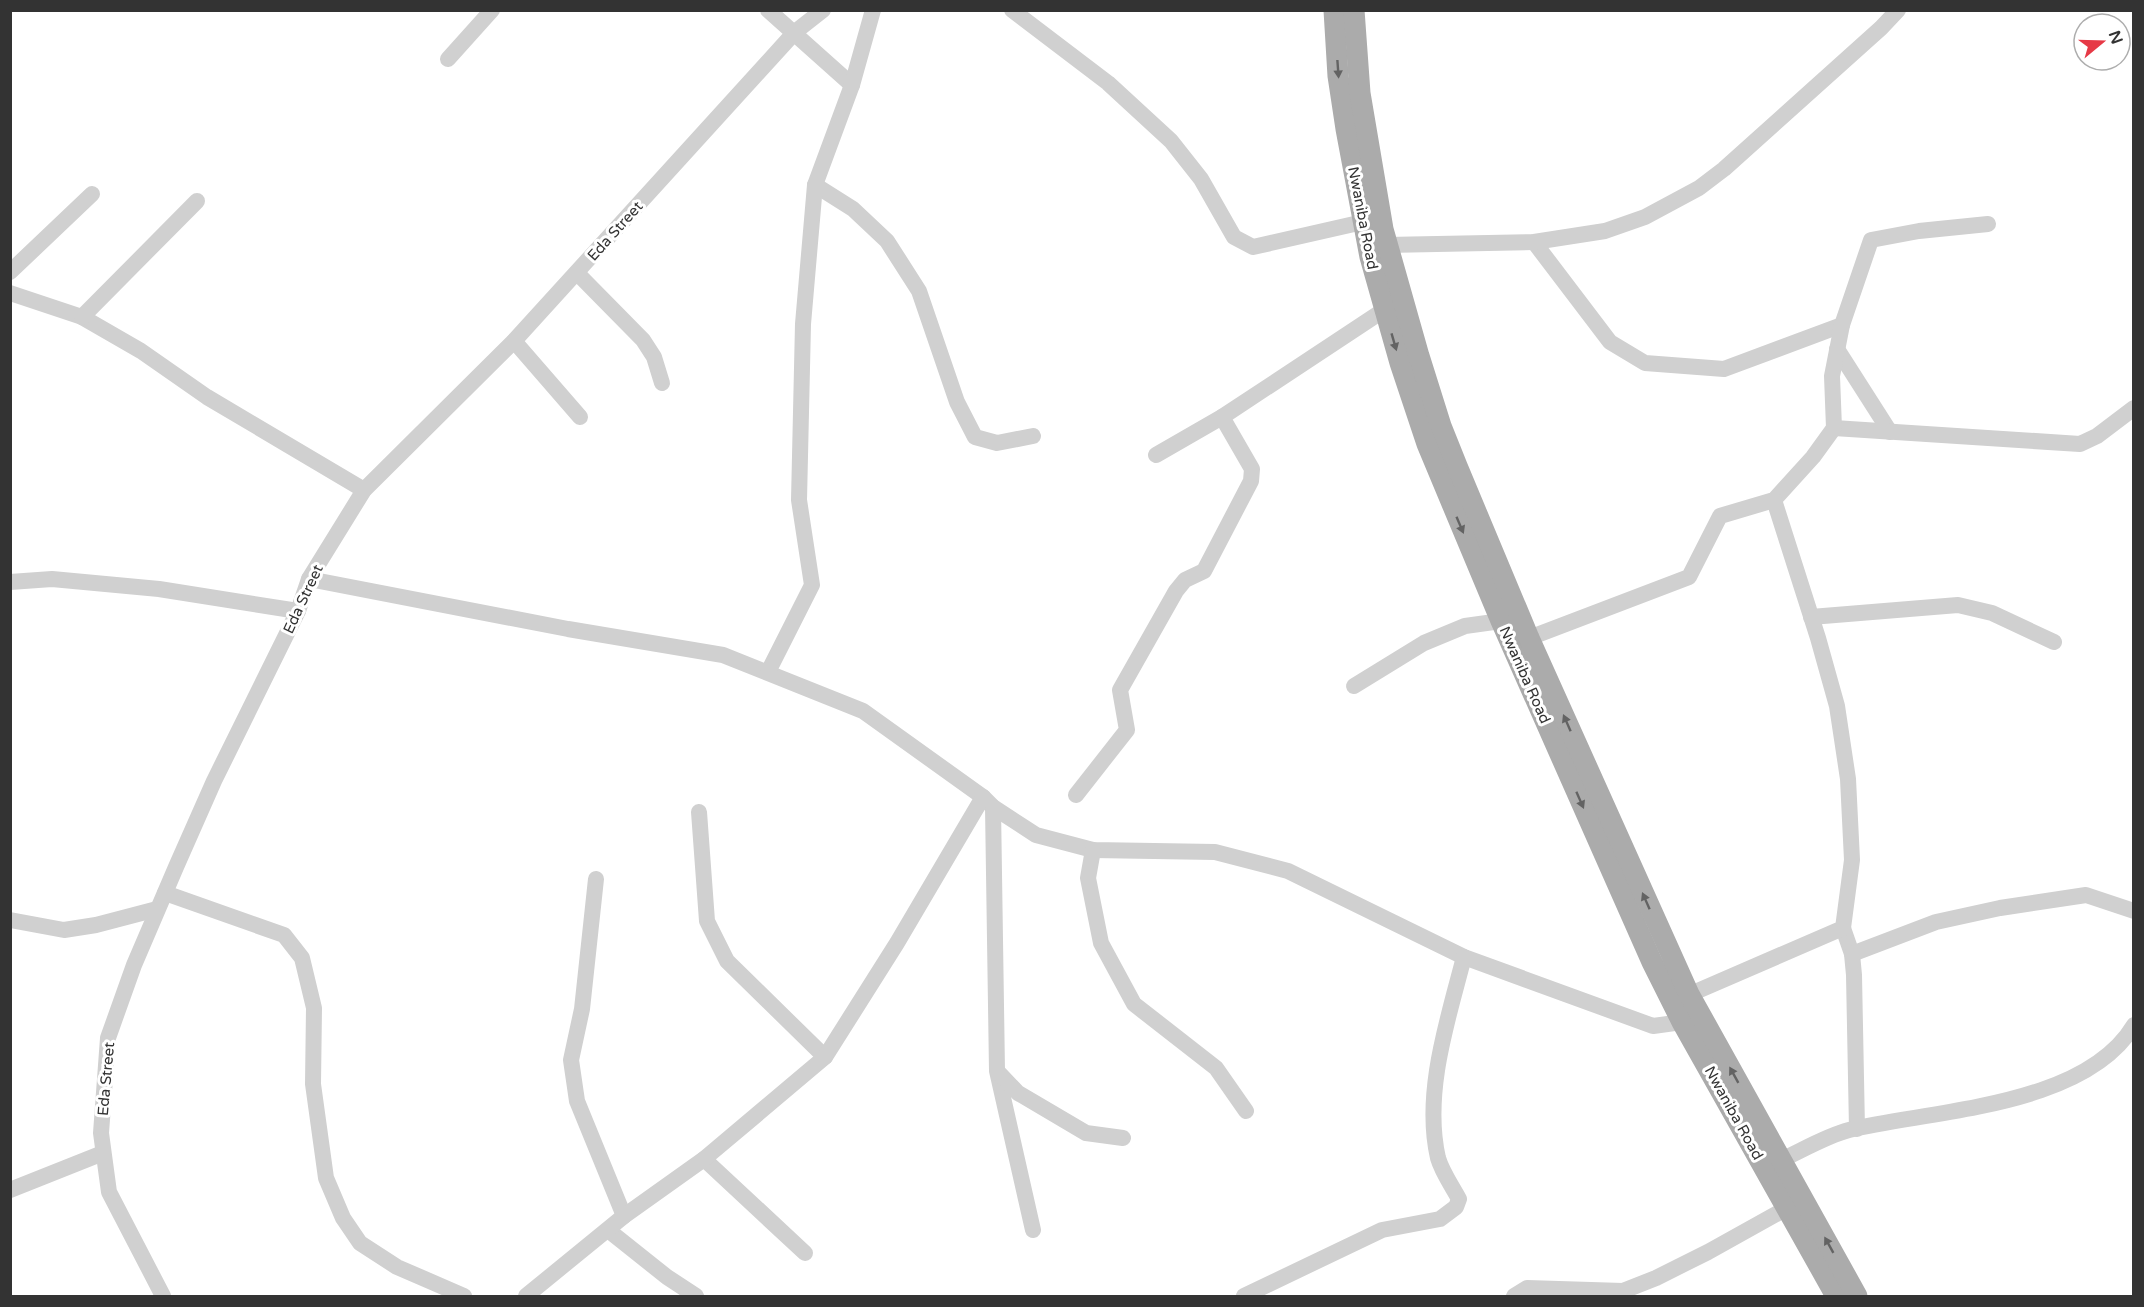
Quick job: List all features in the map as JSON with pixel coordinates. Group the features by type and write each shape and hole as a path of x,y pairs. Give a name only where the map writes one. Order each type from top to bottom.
{"main road":[{"name":"Nwaniba Road","path":"1334,10 1338,76 1363,222 1384,310 1427,444 1501,621 1652,962 1681,998 1682,1022 1836,1296"},
{"path":"1354,10 1360,93 1386,245 1441,426 1681,998 1781,1160 1857,1296"}],"street":[{"path":"447,59 492,10"},
{"path":"768,10 852,85"},
{"name":"Eda Street","path":"163,1296 109,1192 101,1133 108,1038 134,965 165,892 214,782 298,611 309,579 364,490 514,341 795,32 823,10"},
{"path":"768,672 812,585 799,500 803,324 815,185 852,85 873,10"},
{"path":"1012,10 1108,83 1171,141 1201,179 1234,237 1253,247 1363,222"},
{"path":"1386,245 1534,242 1605,231 1645,217 1699,189 1724,170 1898,10"},
{"path":"815,185 853,209 887,241 918,291 957,402 975,437 997,443 1033,436"},
{"path":"10,272 92,195"},
{"path":"82,317 197,201"},
{"path":"1529,638 1689,577 1720,516 1774,500 1813,457 1834,428 1832,376 1837,350 1842,325 1871,240 1919,231 1988,224"},
{"path":"1534,242 1610,342 1645,363 1724,369 1842,325"},
{"path":"577,273 642,340 654,357 662,383"},
{"path":"10,293 82,317 141,351 207,397 364,490"},
{"path":"1156,455 1222,417 1384,310"},
{"path":"514,341 579,417"},
{"path":"1837,350 1890,432"},
{"path":"1834,428 2080,444 2097,436 2133,408"},
{"path":"1076,795 1127,730 1119,690 1176,591 1185,580 1204,571 1251,481 1252,469 1222,417"},
{"path":"1774,500 1837,706 1848,779 1852,860 1843,928 1852,954 1857,1129"},
{"path":"10,582 52,579 159,589 298,611"},
{"path":"309,579 568,629 723,654 863,711 1036,835 1093,850 1215,852 1288,871 1464,957 1653,1026 1682,1022"},
{"path":"1811,618 1958,605 1992,613 2054,642"},
{"path":"1354,686 1424,643 1465,626 1501,621"},
{"path":"526,1296 624,1216 704,1159 825,1057 988,802"},
{"path":"988,802 997,1071 1033,1230"},
{"path":"699,812 707,921 727,961 825,1057"},
{"path":"1093,850 1088,878 1101,942 1134,1004 1216,1068 1246,1110"},
{"path":"596,879 582,1009 572,1060 577,1101 624,1216"},
{"path":"165,892 284,935 302,958 314,1008 313,1084 326,1178 343,1218 360,1244 397,1267 464,1296"},
{"path":"1852,954 1936,922 2000,908 2086,895 2133,910"},
{"path":"10,920 64,930 96,926 158,909"},
{"path":"1681,998 1843,928"},
{"path":"1244,1296 1382,1230 1440,1219 1456,1208 1459,1199 1439,1159 1435,1127 1435,1096 1442,1042 1464,957"},
{"path":"1781,1160 1846,1131 1962,1111 2049,1088 2082,1073 2109,1056 2133,1025"},
{"path":"997,1071 1018,1093 1086,1133 1124,1138"},
{"path":"10,1190 103,1153"},
{"path":"704,1159 805,1253"},
{"path":"1514,1296 1527,1288 1623,1291 1656,1278 1708,1252 1787,1208"},
{"path":"608,1230 667,1277 696,1296"}]}
